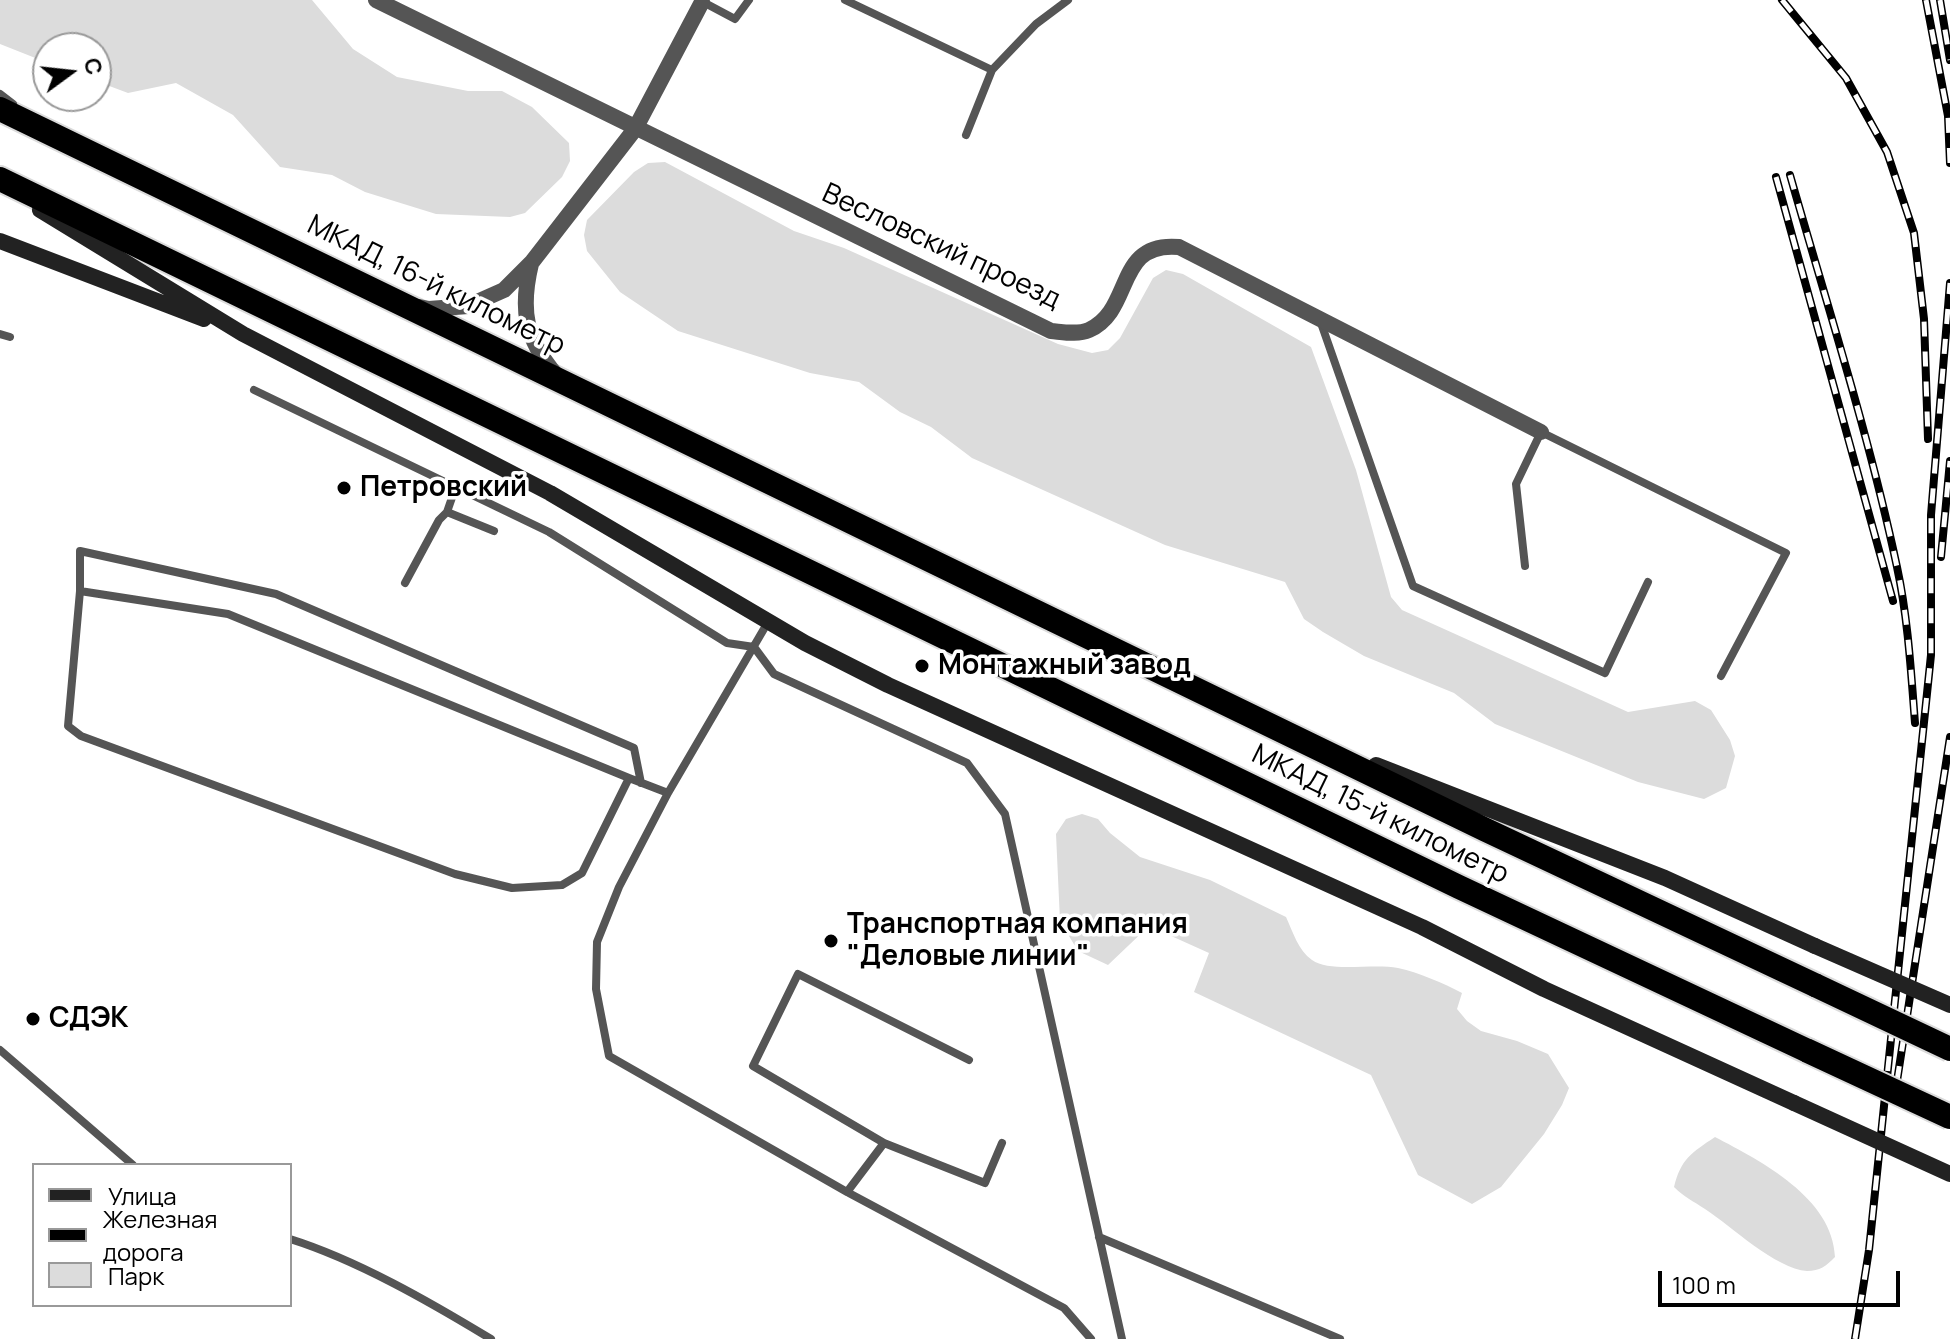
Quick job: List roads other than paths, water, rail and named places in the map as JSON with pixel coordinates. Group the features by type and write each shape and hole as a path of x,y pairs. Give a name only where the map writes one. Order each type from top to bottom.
{"highway":[{"name":"МКАД, 16-й километр","path":"0,109 845,519"},
{"name":"МКАД, 15-й километр","path":"0,182 788,560 1459,887 1950,1117"},
{"name":"МКАД, 15-й километр","path":"845,519 1950,1049"}],"main road":[{"path":"0,182 243,334 550,493 805,643 888,685 1422,927 1544,989 1950,1174"},
{"path":"0,241 243,334"},
{"path":"1266,723 1665,878 1950,1005"}],"street":[{"name":"Весловский проезд","path":"376,0 1051,331 1069,333 1088,330 1107,316 1138,258 1149,250 1179,247 1541,432"},
{"path":"391,299 429,309 468,306 504,290 532,262 635,129 700,1"},
{"path":"532,262 524,293 527,325 539,355 559,380"}],"lane":[{"path":"700,1 735,19 749,0"},
{"path":"845,0 992,70"},
{"path":"966,135 992,70 1036,24 1068,0"},
{"path":"0,94 45,130"},
{"path":"1320,319 1413,586 1605,673 1648,582"},
{"path":"0,334 10,337"},
{"path":"254,390 549,532 727,643 754,647 774,674 967,763 1005,814 1122,1339"},
{"path":"1525,566 1516,484 1541,432 1786,553 1721,676"},
{"path":"405,583 439,520 447,512 456,486"},
{"path":"447,512 494,531"},
{"path":"629,778 582,873 562,885 512,888 455,874 81,736 68,726 80,591 80,551 276,594 634,748 641,783"},
{"path":"80,591 228,614 668,793"},
{"path":"769,621 668,793 619,887 597,942 596,989 609,1056 847,1192 1064,1308 1091,1339"},
{"path":"969,1060 798,974 753,1066 884,1143 985,1183 1002,1143"},
{"path":"0,1050 131,1163"},
{"path":"847,1192 884,1143"},
{"path":"1099,1237 1340,1339"},
{"path":"292,1240 317,1247 441,1309 491,1339"}],"railway":[{"path":"1782,0 1846,78 1887,152 1914,233 1924,319 1928,439"},
{"path":"1926,0 1948,116 1950,163"},
{"path":"1940,0 1950,60"},
{"path":"1790,175 1861,419 1886,518 1904,606 1915,723"},
{"path":"1776,177 1893,601"},
{"path":"1855,1339 1869,1250 1931,655 1931,515 1950,283"},
{"path":"1941,557 1950,461"},
{"path":"1897,1081 1950,737"}],"place":[{"name":"Петровский","path":"344,488"},
{"name":"Монтажный завод","path":"922,666"},
{"name":"Транспортная компания \"Деловые линии\"","path":"831,941"},
{"name":"СДЭК","path":"33,1019"}]}
